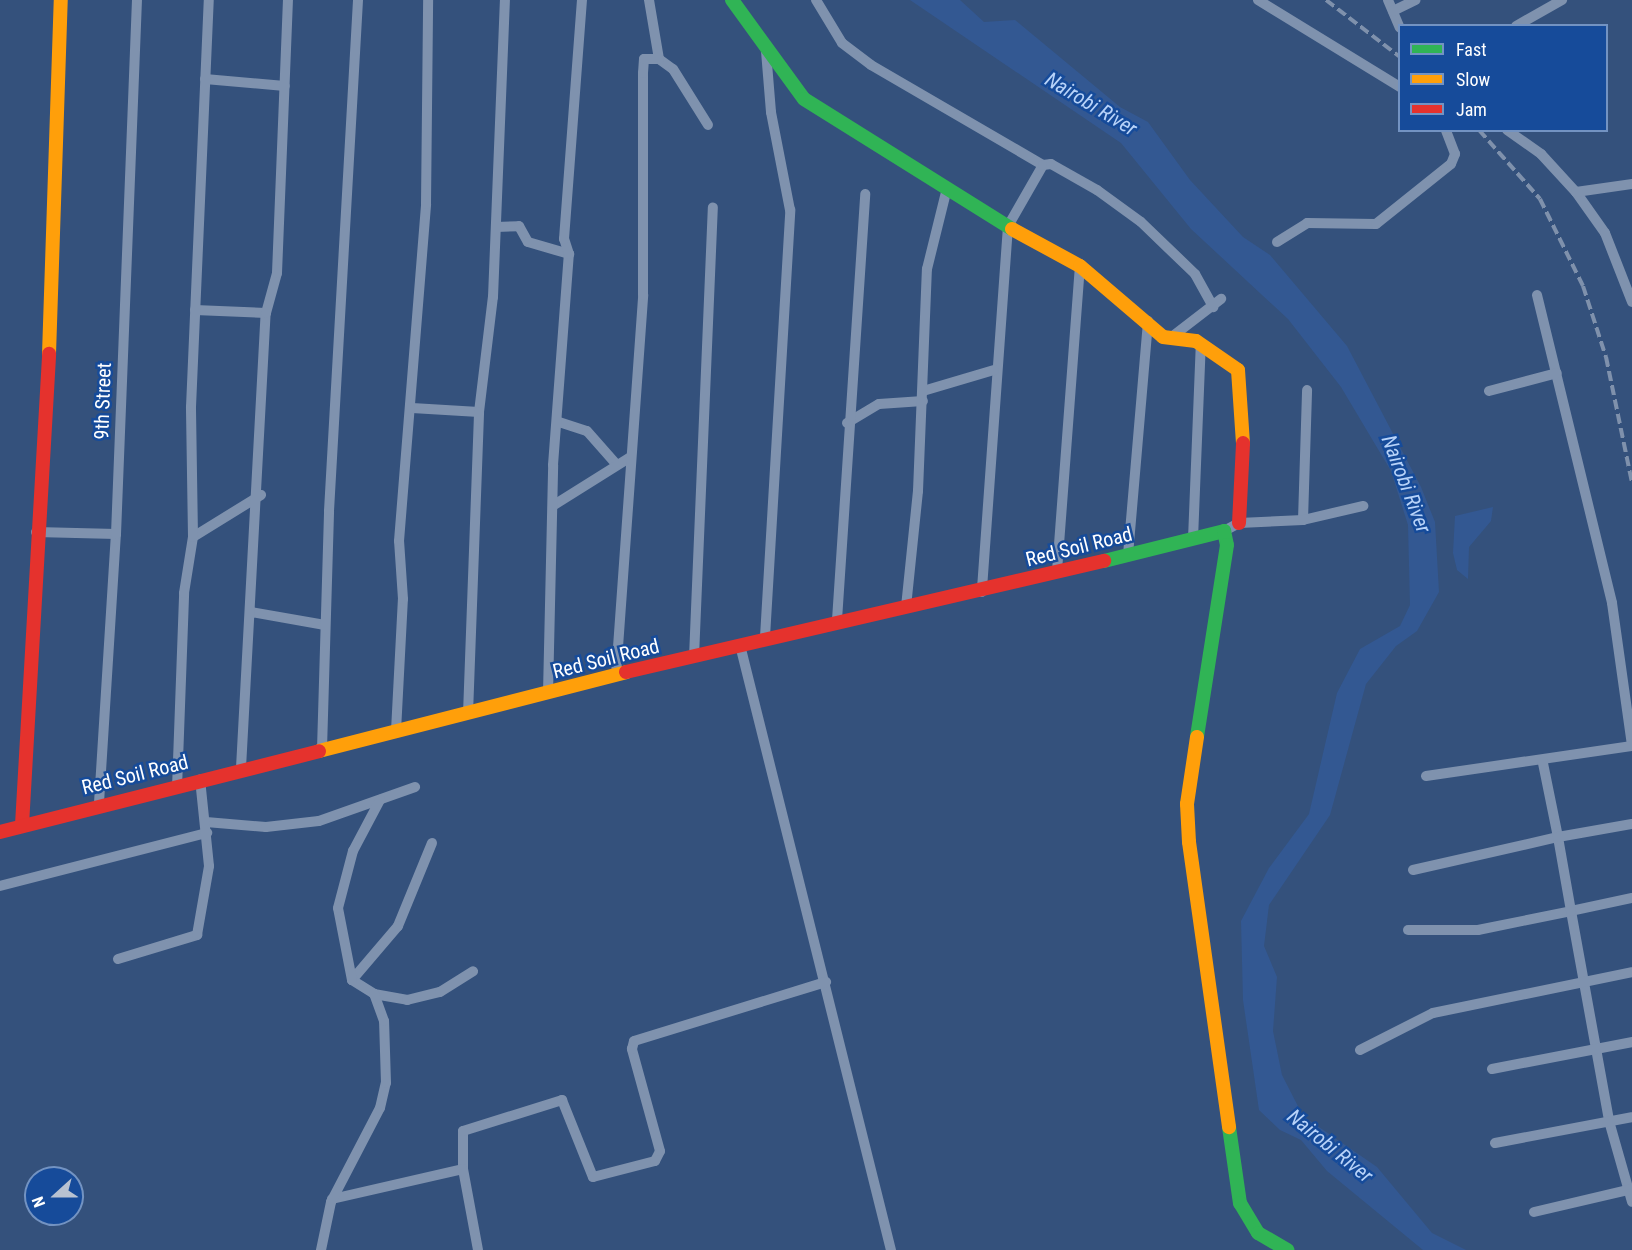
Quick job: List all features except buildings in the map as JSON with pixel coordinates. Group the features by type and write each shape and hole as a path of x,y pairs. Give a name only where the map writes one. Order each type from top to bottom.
{"street":[{"path":"22,825 36,532 46,425 61,0"},
{"name":"9th Street","path":"99,803 117,534 137,0"},
{"path":"177,788 184,593 193,537 195,310 209,0"},
{"path":"242,768 251,612 261,495 266,313 277,273 288,0"},
{"path":"322,749 325,625 358,0"},
{"path":"396,731 403,599 399,541 412,408 426,204 428,0"},
{"path":"468,714 479,412 496,227 505,0"},
{"path":"548,693 554,505 569,254 564,239 582,0"},
{"path":"649,0 659,59"},
{"path":"732,0 766,51 804,99 1008,226 1080,266 1169,340"},
{"path":"816,0 842,43 870,65 1043,165 1051,164 1097,190 1141,222 1194,274 1217,303 1169,340"},
{"path":"1258,0 1398,86"},
{"path":"1388,0 1398,24"},
{"path":"1393,11 1416,0"},
{"path":"1520,24 1562,0"},
{"path":"765,637 790,220 766,51"},
{"path":"616,675 629,458 643,296 644,59 659,59 673,69 708,125"},
{"path":"205,79 285,86"},
{"path":"1278,242 1307,223 1376,224 1451,164 1455,154 1447,132"},
{"path":"1511,132 1540,154 1576,192 1605,233 1632,302"},
{"path":"982,592 994,370 1008,226 1043,165"},
{"path":"1576,192 1632,184"},
{"path":"906,607 923,396 927,269 947,188"},
{"path":"837,620 847,423 865,194"},
{"path":"694,657 713,207"},
{"path":"496,227 519,226 528,242 569,254"},
{"path":"1057,572 1080,266"},
{"path":"1426,776 1544,763 1632,746 1612,603 1537,295"},
{"path":"195,310 266,313"},
{"path":"1128,555 1148,321"},
{"path":"1169,340 1183,337 1201,344 1239,370 1244,387 1239,523"},
{"path":"1193,539 1201,344"},
{"path":"847,423 879,404 923,396 994,370"},
{"path":"1489,391 1557,373"},
{"path":"1303,520 1307,390"},
{"path":"412,408 479,412"},
{"path":"559,422 586,431 617,465"},
{"path":"554,505 629,458"},
{"path":"193,537 261,495"},
{"path":"1288,1250 1258,1233 1240,1203 1188,832 1187,804 1227,545 1224,531 1239,523 1303,520 1363,506"},
{"name":"Red Soil Road","path":"0,832 99,803 177,788 200,779 242,768 468,714 765,637 837,620 982,592 1224,531"},
{"path":"36,532 117,534"},
{"path":"251,612 325,625"},
{"path":"740,645 826,982 891,1250"},
{"path":"1544,763 1599,1049 1609,1122 1632,1202"},
{"path":"118,959 197,934 209,866 207,827 200,779"},
{"path":"0,886 207,827 266,827 319,821 415,787"},
{"path":"380,800 353,851 338,908 352,980 374,994 407,1000 440,992 473,971"},
{"path":"1413,870 1558,837 1632,825"},
{"path":"352,980 399,926 432,843"},
{"path":"1408,930 1478,930 1632,898"},
{"path":"1360,1050 1433,1013 1632,972"},
{"path":"478,1250 463,1168 463,1131 562,1100 593,1177 655,1161 660,1151 634,1041 826,982"},
{"path":"321,1250 332,1199 380,1108 386,1083 384,1021 374,994"},
{"path":"1492,1069 1632,1042"},
{"path":"1495,1143 1632,1117"},
{"path":"332,1199 463,1168"},
{"path":"1534,1212 1629,1189"}],"water":[{"name":"Nairobi River","path":"910,0 960,0 984,22 1015,20 1120,107 1148,122 1190,180 1243,237 1270,255 1347,346 1421,487 1435,522 1439,592 1417,631 1396,646 1366,684 1330,815 1269,905 1264,946 1277,977 1273,1031 1282,1075 1303,1116 1377,1167 1432,1233 1466,1250 1423,1250 1327,1171 1301,1140 1280,1130 1259,1110 1243,1000 1241,921 1269,868 1309,814 1337,693 1360,649 1400,626 1410,605 1408,525 1391,471 1341,387 1288,319 1191,229 1121,143"},
{"path":"1493,507 1491,521 1469,547 1468,579 1457,570 1453,553 1455,516"}],"railway":[{"path":"1326,0 1398,55"},
{"path":"1481,132 1540,199 1583,286 1606,357 1632,483"}],"traffic: fast":[{"path":"732,0 804,99 1012,229"},
{"path":"1104,561 1224,531 1227,545 1197,737"},
{"path":"1229,1127 1240,1203 1258,1233 1288,1250"}],"traffic: slow":[{"path":"49,354 61,0"},
{"path":"1012,229 1080,266 1163,337 1196,341 1238,370 1243,443"},
{"path":"319,751 626,672"},
{"path":"1197,737 1187,804 1189,842 1229,1127"}],"traffic: jam":[{"path":"22,825 49,354"},
{"path":"1239,523 1243,443"},
{"path":"626,672 1104,561"},
{"path":"0,832 319,751"}]}
